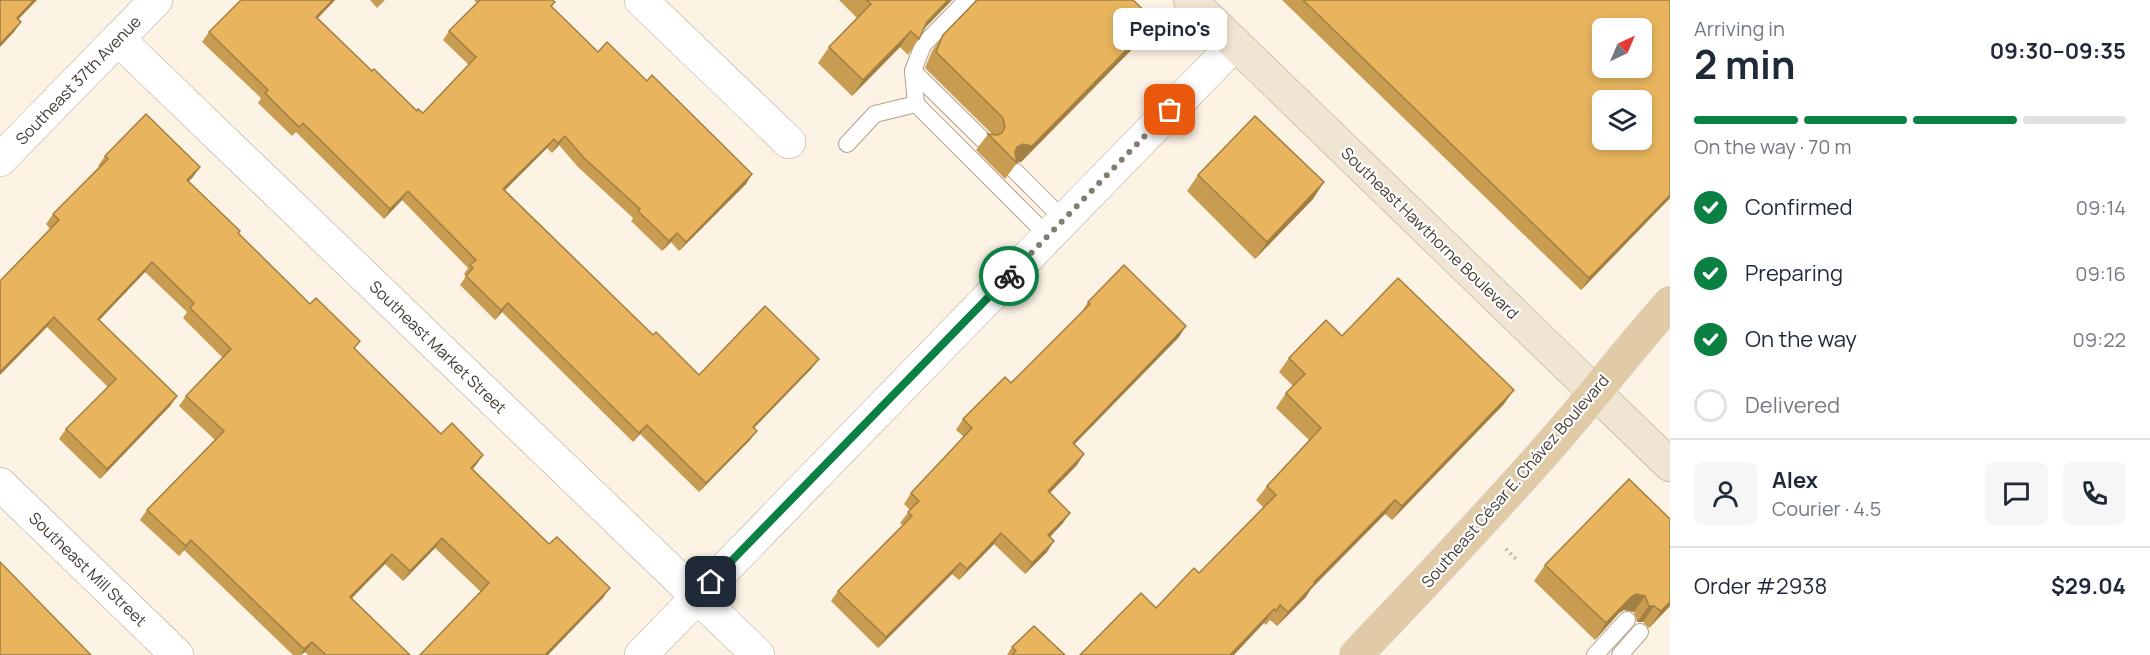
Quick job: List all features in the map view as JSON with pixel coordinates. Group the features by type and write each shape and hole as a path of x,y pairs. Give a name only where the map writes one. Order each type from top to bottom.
{"main road":[{"name":"Southeast Hawthorne Boulevard","path":"1190,0 1670,465"},
{"name":"Southeast César E. Chávez Boulevard","path":"1356,655 1479,525 1557,438 1670,303"}],"street":[{"name":"Southeast 37th Avenue","path":"0,160 156,0"},
{"path":"640,0 789,142"},
{"name":"Southeast Market Street","path":"118,39 758,655"},
{"path":"641,655 1235,44"},
{"name":"Southeast Mill Street","path":"0,484 177,655"}],"lane":[{"path":"967,0 923,45 913,71 916,104 1056,228"},
{"path":"913,71 984,141"},
{"path":"847,144 875,114 916,104"},
{"path":"1014,170 1056,228"},
{"path":"1595,655 1628,620"},
{"path":"1620,655 1640,632"}],"building":[{"path":"0,0 34,0 17,18 21,22 0,44"},
{"path":"241,0 333,0 316,17 372,71 374,69 417,111 418,109 423,113 476,57 449,31 480,0 552,0 555,2 551,6 598,52 607,42 647,81 652,75 752,174 686,242 677,233 669,241 638,211 640,209 584,158 565,136 558,143 554,139 503,189 653,335 656,332 699,375 765,306 819,359 753,427 757,431 706,483 647,425 639,433 508,303 501,310 466,276 473,268 470,265 476,260 408,191 390,209 303,123 299,127 265,93 268,90 209,32"},
{"path":"866,0 948,0 927,22 919,39 911,31 863,80 829,47 871,4"},
{"path":"977,0 1133,0 1155,21 1032,146 1023,144 1017,147 1015,152 1017,163 988,134 1002,133 1005,127 1003,118 936,52 943,35"},
{"path":"1303,0 1670,0 1670,195 1589,278"},
{"path":"146,114 200,167 187,180 240,231 238,233 310,304 316,298 360,341 354,348 441,434 452,423 483,455 471,468 549,544 557,537 610,588 545,655 420,655 489,583 442,538 410,571 392,554 350,597 410,655 326,655 312,642 304,649 191,540 186,546 147,510 224,431 186,396 231,349 190,308 194,303 152,262 98,319 177,396 107,469 66,429 116,379 54,317 0,372 0,281 59,220 53,214 108,159 105,156"},
{"path":"1255,116 1324,182 1267,242 1198,175"},
{"path":"1124,265 1186,326 1073,443 1084,454 1048,491 1070,513 1048,535 1054,541 1032,563 1001,533 967,569 960,563 886,637 838,591 912,516 908,512 919,501 911,493 972,428 963,419 1005,377 1011,383 1090,304 1088,302"},
{"path":"1398,278 1514,390 1402,506 1395,500 1314,582 1288,612 1280,605 1276,611 1274,609 1230,655 1080,655 1141,593 1156,608 1194,568 1199,573 1276,495 1267,486 1321,428 1286,393 1305,374 1289,358 1326,320 1342,336"},
{"path":"1629,479 1670,519 1670,602 1661,611 1654,606 1649,606 1645,596 1636,594 1606,623 1545,565"},
{"path":"0,562 89,653 91,655 0,655"},
{"path":"1034,626 1065,655 1012,655 1016,651 1012,647"}],"way so far":[{"path":"1009,276 1170,110"}],"place":[{"name":"Pepino's","path":"1170,110"}],"route":[{"path":"711,582 1009,276"}]}
